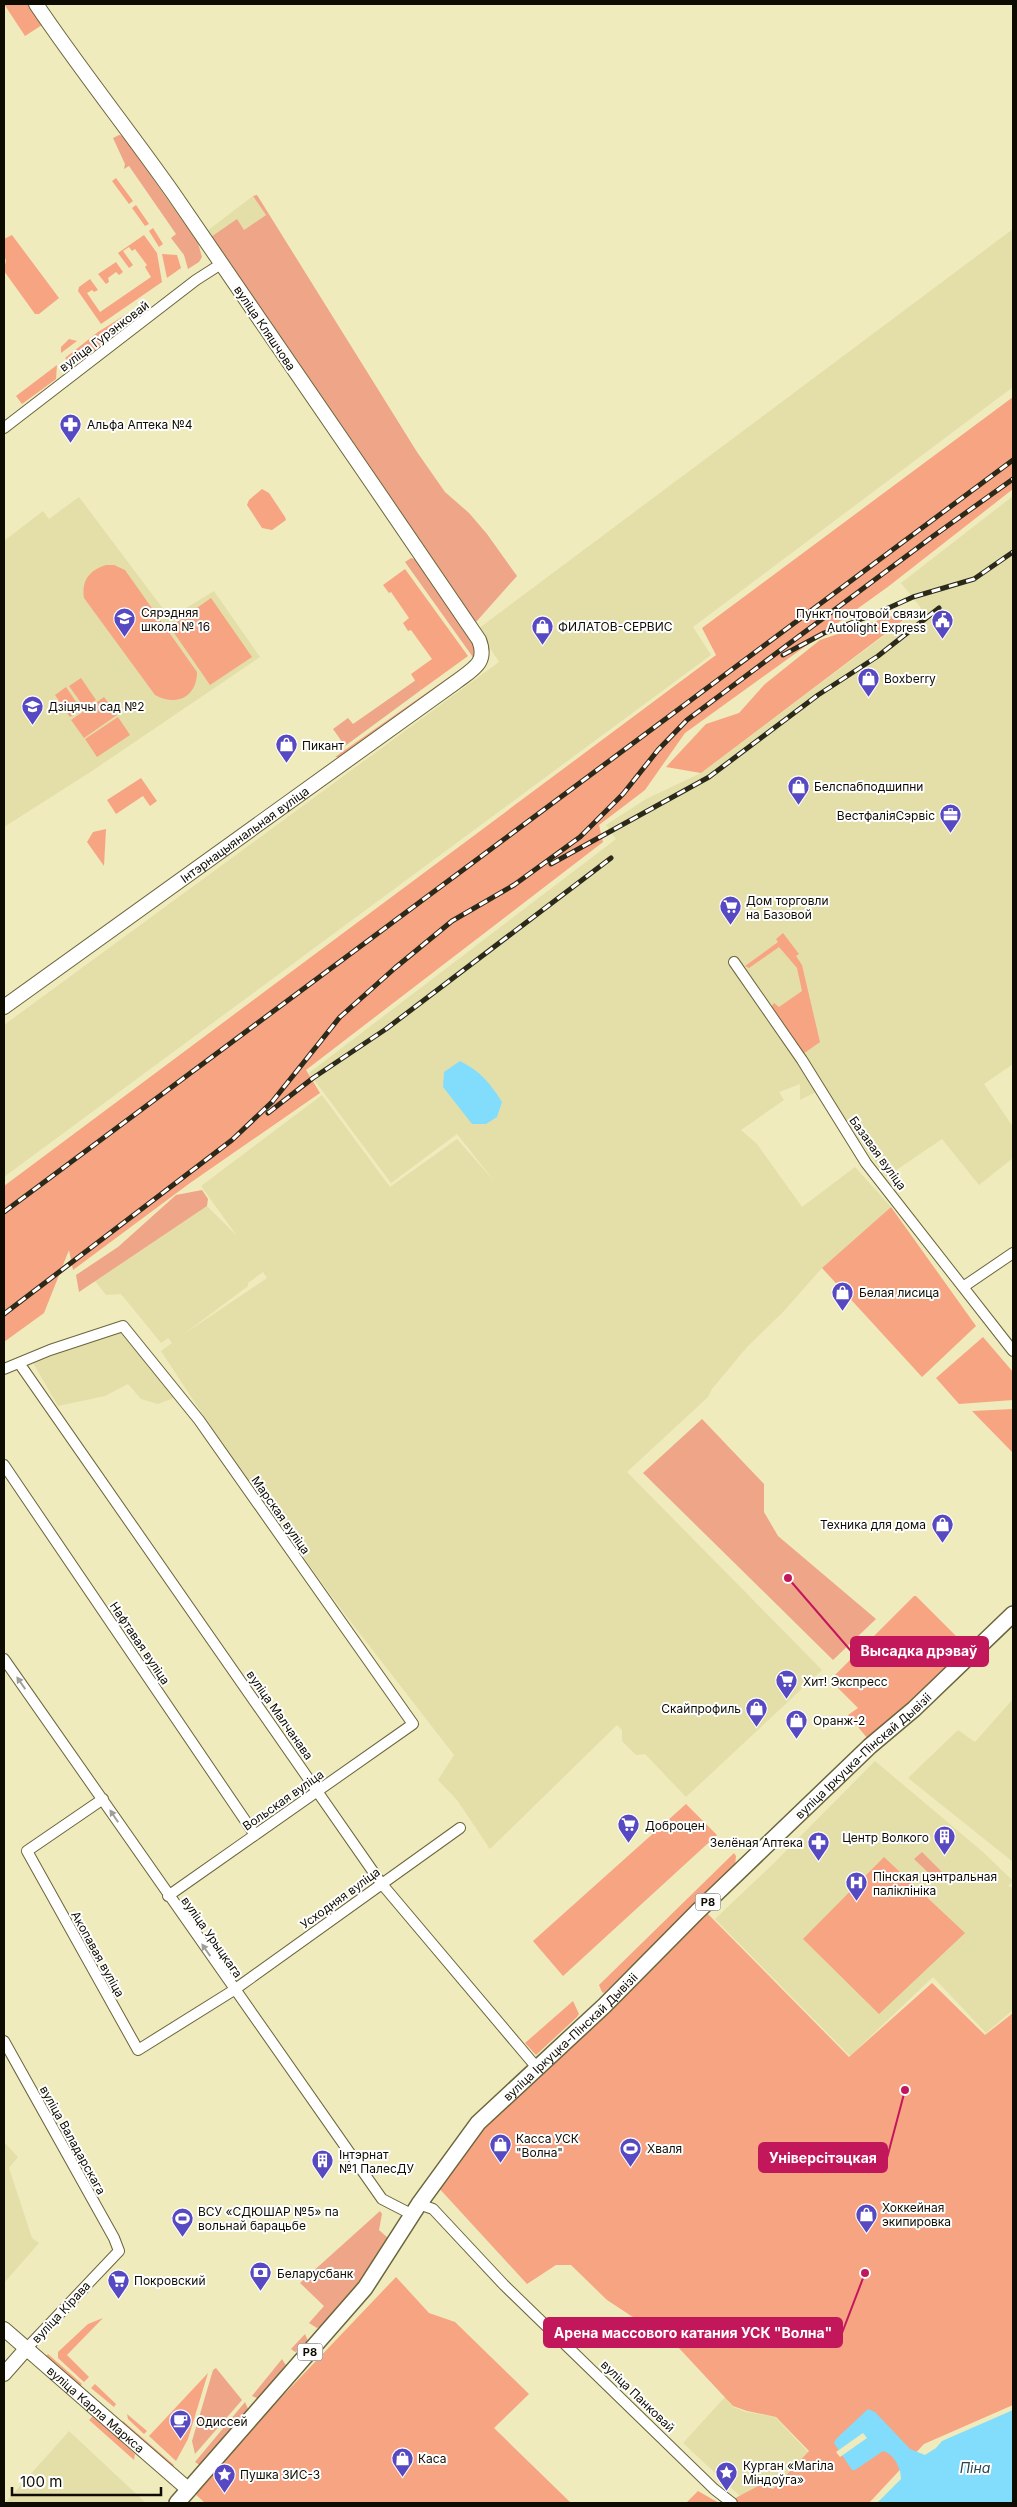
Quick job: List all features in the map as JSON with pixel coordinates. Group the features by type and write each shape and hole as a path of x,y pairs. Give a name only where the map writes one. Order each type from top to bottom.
{"main road":[{"name":"вуліца Іркуцка-Пінскай Дывізіі","path":"177,2503 365,2288 416,2210 478,2123 538,2069 870,1746 914,1710 1013,1614"}],"street":[{"name":"вуліца Кляшчова","path":"36,4 125,124 479,640 483,650 482,658"},
{"name":"вуліца Гурэнковай","path":"4,428 196,280 221,264"},
{"name":"Інтэрнацыянальная вуліца","path":"4,1007 456,682 475,668 482,658"},
{"name":"Базавая вуліца","path":"734,962 802,1060 866,1163 1013,1351"},
{"path":"962,1287 1013,1253"},
{"name":"Марская вуліца","path":"19,1363 123,1326 199,1420 412,1724"},
{"path":"4,1369 19,1363"},
{"name":"вуліца Малчанава","path":"19,1363 382,1883 538,2069"},
{"name":"Нафтавая вуліца","path":"4,1465 255,1835"},
{"name":"вуліца Урыцкага","path":"4,1659 103,1799 168,1896 382,2199 416,2210"},
{"name":"Вольская вуліца","path":"168,1896 412,1724"},
{"name":"Акопавая вуліца","path":"103,1799 26,1851 138,2050 234,1990"},
{"name":"Усходняя вуліца","path":"234,1990 460,1828"},
{"name":"вуліца Валадарскага","path":"4,2041 114,2238 119,2251"},
{"name":"вуліца Панковай","path":"416,2210 433,2209 504,2285 714,2489 732,2503"},
{"name":"вуліца Кірава","path":"4,2374 119,2251"},
{"name":"вуліца Карла Маркса","path":"4,2329 189,2490"}],"shaded area":[{"path":"4,4 31,4 45,23 25,36"},
{"path":"119,135 123,136 198,243 202,257 199,262 188,269 184,255 171,238 176,234 129,166 124,169 125,164 113,138"},
{"path":"116,178 133,201 129,204 112,181"},
{"path":"257,195 417,452 445,492 469,513 487,534 517,576 476,622 255,304 233,267 211,237 237,219 244,230 266,215 253,196"},
{"path":"253,196 266,215 244,230 211,237 207,231"},
{"path":"136,205 149,224 145,226 132,208"},
{"path":"153,228 163,244 159,247 149,231"},
{"path":"1013,229 1013,387 693,627 711,655 4,1177 4,1025 499,662 478,629"},
{"path":"12,235 59,298 39,314 35,314 4,271 6,260 4,257 4,239"},
{"path":"144,235 157,253 162,282 101,324 78,291 79,287 90,279 98,290 94,292 92,290 87,293 100,312 151,277 145,267 147,265 135,249 132,251 129,247 123,251 133,265 129,268 118,253"},
{"path":"162,254 177,255 181,268 167,278"},
{"path":"116,262 123,272 119,275 116,272 108,278 109,282 106,284 98,274"},
{"path":"138,307 109,338 83,359 70,361 65,358 98,332"},
{"path":"69,339 77,341 61,353 61,347"},
{"path":"57,365 56,379 22,404 16,396"},
{"path":"1013,397 1013,489 889,586 685,733 645,790 599,825 603,842 306,1070 320,1093 190,1183 73,1270 69,1250 44,1313 4,1342 4,1186 716,655 702,628"},
{"path":"262,489 269,493 286,520 272,530 262,528 247,505 249,500"},
{"path":"1013,496 1013,1064 984,1084 1013,1127 1013,1158 979,1185 942,1139 886,1177 826,1093 826,1087 800,1100 800,1084 779,1092 784,1100 741,1130 757,1144 802,1207 855,1167 891,1207 822,1268 783,1312 747,1347 712,1389 708,1397 627,1472 822,1670 686,1797 645,1754 636,1755 622,1741 622,1730 617,1725 490,1849 457,1800 438,1780 454,1755 347,1617 236,1465 161,1351 172,1343 168,1338 161,1343 121,1294 106,1295 95,1281 207,1206 237,1236 201,1186 322,1095 390,1187 457,1139 495,1182 457,1134 391,1183 309,1073 616,839 606,825 646,799 701,773 921,608 901,583","holes":["263,1272 267,1278 184,1334 248,1286 248,1283"]},
{"name":"Сярэдняя школа № 16","path":"79,497 170,618 214,591 260,657 92,771 4,827 4,541 43,511 49,519"},
{"path":"411,558 419,560 477,643 475,660 405,562"},
{"path":"106,565 114,565 125,570 197,672 193,688 184,697 178,700 170,700 155,695 84,598 85,581 91,573"},
{"path":"405,569 468,656 421,690 411,674 432,659 411,630 408,631 403,623 409,618 391,592 389,593 383,585"},
{"path":"211,598 252,657 210,685 170,627"},
{"path":"909,610 914,612 701,773 666,767 706,724 739,713 765,684 820,640"},
{"path":"469,663 469,666 340,757 335,757"},
{"path":"81,678 96,700 84,707 69,686"},
{"path":"416,680 421,690 345,746 333,729 348,718 353,724"},
{"path":"66,687 81,709 70,717 55,695"},
{"path":"104,697 117,715 84,738 71,720"},
{"path":"118,717 130,735 97,757 85,739"},
{"path":"141,778 157,801 150,806 143,796 116,814 107,800"},
{"path":"106,829 104,866 87,842 93,832"},
{"path":"783,933 799,954 796,956 802,965 820,1042 803,1054 771,1007 774,1003 779,1007 802,991 797,968 779,947 749,968 745,966 778,942 776,939"},
{"path":"202,1190 208,1199 207,1206 79,1292 76,1275 118,1247 176,1195"},
{"path":"891,1207 976,1326 922,1377 822,1268"},
{"path":"120,1329 174,1398 158,1404 141,1399 128,1384 105,1396 58,1406 33,1363"},
{"path":"983,1337 1013,1372 1013,1400 959,1404 936,1378"},
{"path":"1013,1409 1013,1453 972,1411"},
{"path":"702,1419 764,1484 764,1512 778,1536 876,1619 833,1660 643,1473"},
{"path":"914,1596 964,1644 965,1651 868,1739 848,1715 858,1708 830,1680"},
{"path":"1013,1699 1013,1862 908,1778 958,1730 975,1742"},
{"name":"Пінская цэнтральная паліклініка","path":"875,1761 983,1852 1013,1881 1008,1886 1013,1888 1013,2010 986,2033 933,1977 850,2056 715,1919 774,1863"},
{"path":"686,1804 717,1835 563,1976 533,1941"},
{"path":"922,1852 943,1873 936,1880 914,1859"},
{"path":"734,1853 736,1856 735,1866 604,1993 602,1992 599,1985"},
{"path":"884,1857 965,1933 879,2014 803,1939"},
{"path":"704,1910 849,2057 932,1983 985,2035 1013,2013 1013,2405 924,2444 869,2503 726,2503 760,2485 773,2489 809,2451 776,2417 733,2406 677,2346 607,2300 571,2265 556,2265 527,2284 437,2186 469,2140"},
{"path":"573,2001 579,2014 577,2017 536,2055 525,2043"},
{"path":"4,2142 18,2157 9,2168 32,2238 39,2243 4,2283"},
{"path":"380,2211 382,2214 379,2230 388,2238 354,2291 322,2326 317,2328 309,2323 324,2306 300,2283"},
{"path":"396,2277 429,2313 455,2322 529,2394 494,2428 571,2503 205,2503 192,2491"},
{"path":"103,2318 67,2355 89,2377 84,2382 58,2358 58,2352 88,2324"},
{"path":"305,2334 308,2341 301,2350 295,2352 291,2349"},
{"path":"48,2354 82,2384 79,2387 46,2356"},
{"path":"282,2359 287,2367 259,2399 252,2396"},
{"path":"216,2368 242,2400 195,2454 192,2441 213,2370"},
{"path":"208,2373 188,2439 176,2461 149,2436"},
{"path":"95,2384 116,2404 114,2407 91,2388"},
{"path":"725,2397 733,2407 746,2412 775,2417 809,2453 772,2489 760,2486 741,2497 683,2443"},
{"path":"245,2402 249,2411 201,2466 195,2462"},
{"path":"127,2414 147,2431 144,2434 128,2419"},
{"path":"95,2417 135,2454 134,2460 89,2420"},
{"path":"123,2421 174,2465 171,2468 121,2424"},
{"path":"69,2431 146,2503 5,2503"},
{"path":"698,2491 719,2503 686,2503"}],"water":[{"path":"460,1061 484,1078 502,1102 497,1117 486,1124 472,1124 443,1087 444,1072"},
{"name":"Піна","path":"868,2409 875,2412 910,2449 925,2455 936,2448 942,2441 1013,2410 1013,2503 877,2503 901,2479 900,2470 894,2458 883,2451 855,2470 852,2470 834,2443"}],"pier":[{"path":"863,2433 867,2438 840,2457 836,2452"}],"railway":[{"path":"4,1212 1013,460"},
{"path":"4,1314 232,1140 272,1102 340,1017 452,921 514,885 580,837 623,794 658,750 687,720 932,537 1013,479"},
{"path":"783,655 824,633 875,614 913,597 974,579 1013,552"},
{"path":"551,864 709,777 818,695 878,656 939,608"},
{"path":"268,1113 313,1078 386,1029 611,858"}],"place":[{"name":"Альфа Аптека №4","path":"71,443"},
{"name":"Сярэдняя школа № 16","path":"125,638"},
{"name":"Пункт почтовой связи Autolight Express","path":"942,639"},
{"name":"ФИЛАТОВ-СЕРВИС","path":"542,645"},
{"name":"Boxberry","path":"868,697"},
{"name":"Дзіцячы сад №2","path":"32,725"},
{"name":"Пикант","path":"286,764"},
{"name":"Белспабподшипни","path":"798,805"},
{"name":"ВестфаліяСэрвіс","path":"951,834"},
{"name":"Дом торговли на Базовой","path":"730,926"},
{"name":"Белая лисица","path":"843,1311"},
{"name":"Техника для дома","path":"942,1543"},
{"name":"Высадка дрэваў","path":"788,1578"},
{"name":"Хит! Экспресс","path":"787,1700"},
{"name":"Скайпрофиль","path":"757,1727"},
{"name":"Оранж-2","path":"797,1739"},
{"name":"Доброцен","path":"629,1844"},
{"name":"Центр Волкого","path":"945,1856"},
{"name":"Зелёная Аптека","path":"819,1861"},
{"name":"Пінская цэнтральная паліклініка","path":"857,1902"},
{"name":"Універсітэцкая","path":"905,2090"},
{"name":"Касса УСК \"Волна\"","path":"500,2164"},
{"name":"Хваля","path":"631,2167"},
{"name":"Інтэрнат №1 ПалесДУ","path":"323,2180"},
{"name":"Хоккейная экипировка","path":"866,2233"},
{"name":"ВСУ «СДЮШАР №5» па вольнай барацьбе","path":"182,2237"},
{"name":"Арена массового катания УСК \"Волна\"","path":"865,2273"},
{"name":"Беларусбанк","path":"261,2292"},
{"name":"Покровский","path":"118,2299"},
{"name":"Одиссей","path":"180,2440"},
{"name":"Каса","path":"402,2477"},
{"name":"Курган «Магіла Міндоўга»","path":"727,2491"},
{"name":"Пушка ЗИС-3","path":"224,2493"}]}
